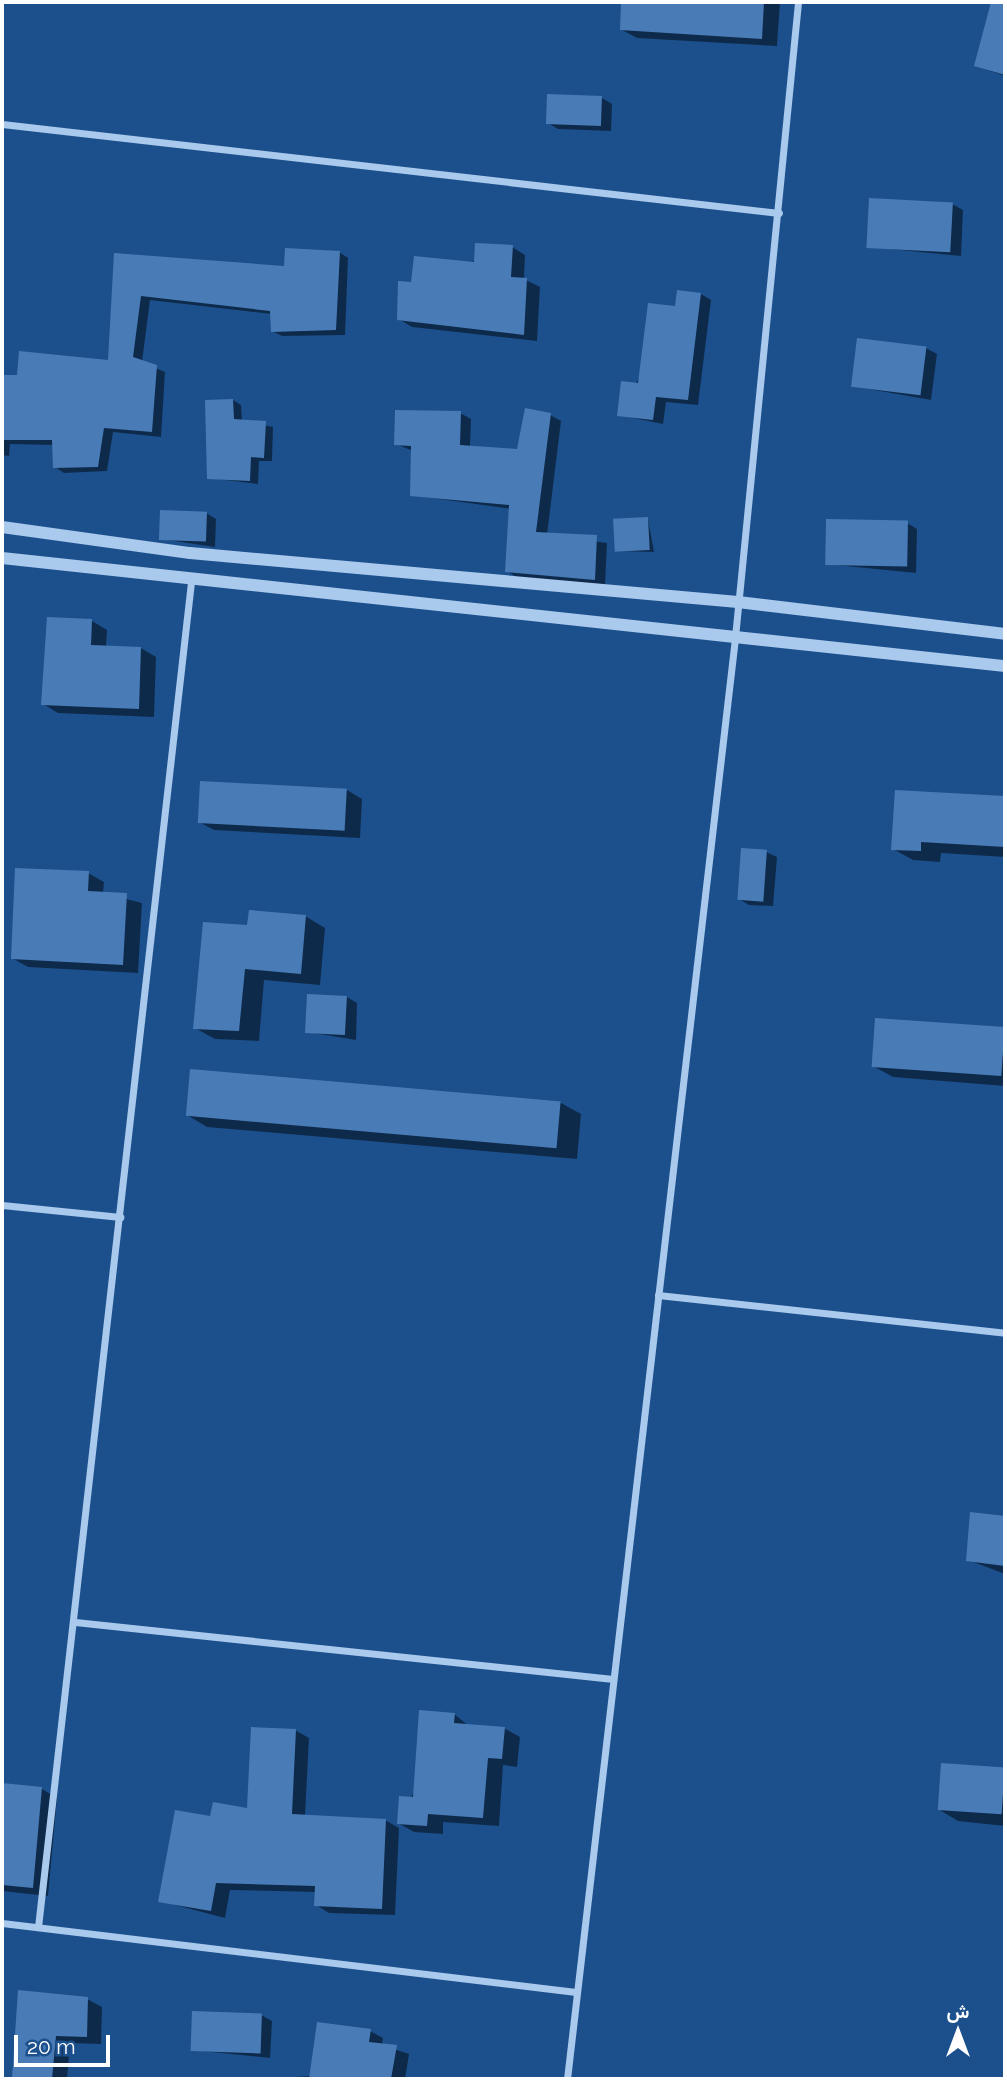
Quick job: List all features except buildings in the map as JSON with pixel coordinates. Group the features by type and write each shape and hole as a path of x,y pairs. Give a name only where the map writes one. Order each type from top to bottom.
{"street":[{"path":"567,2079 735,636 798,2"},
{"path":"2,124 779,213"},
{"path":"2,527 190,553 738,602 1005,634"},
{"path":"2,558 191,582 735,636 1005,666"},
{"path":"38,1927 75,1622 191,582"},
{"path":"2,1205 120,1217"},
{"path":"658,1295 1005,1333"},
{"path":"75,1622 613,1679"},
{"path":"2,1923 576,1992"}]}
